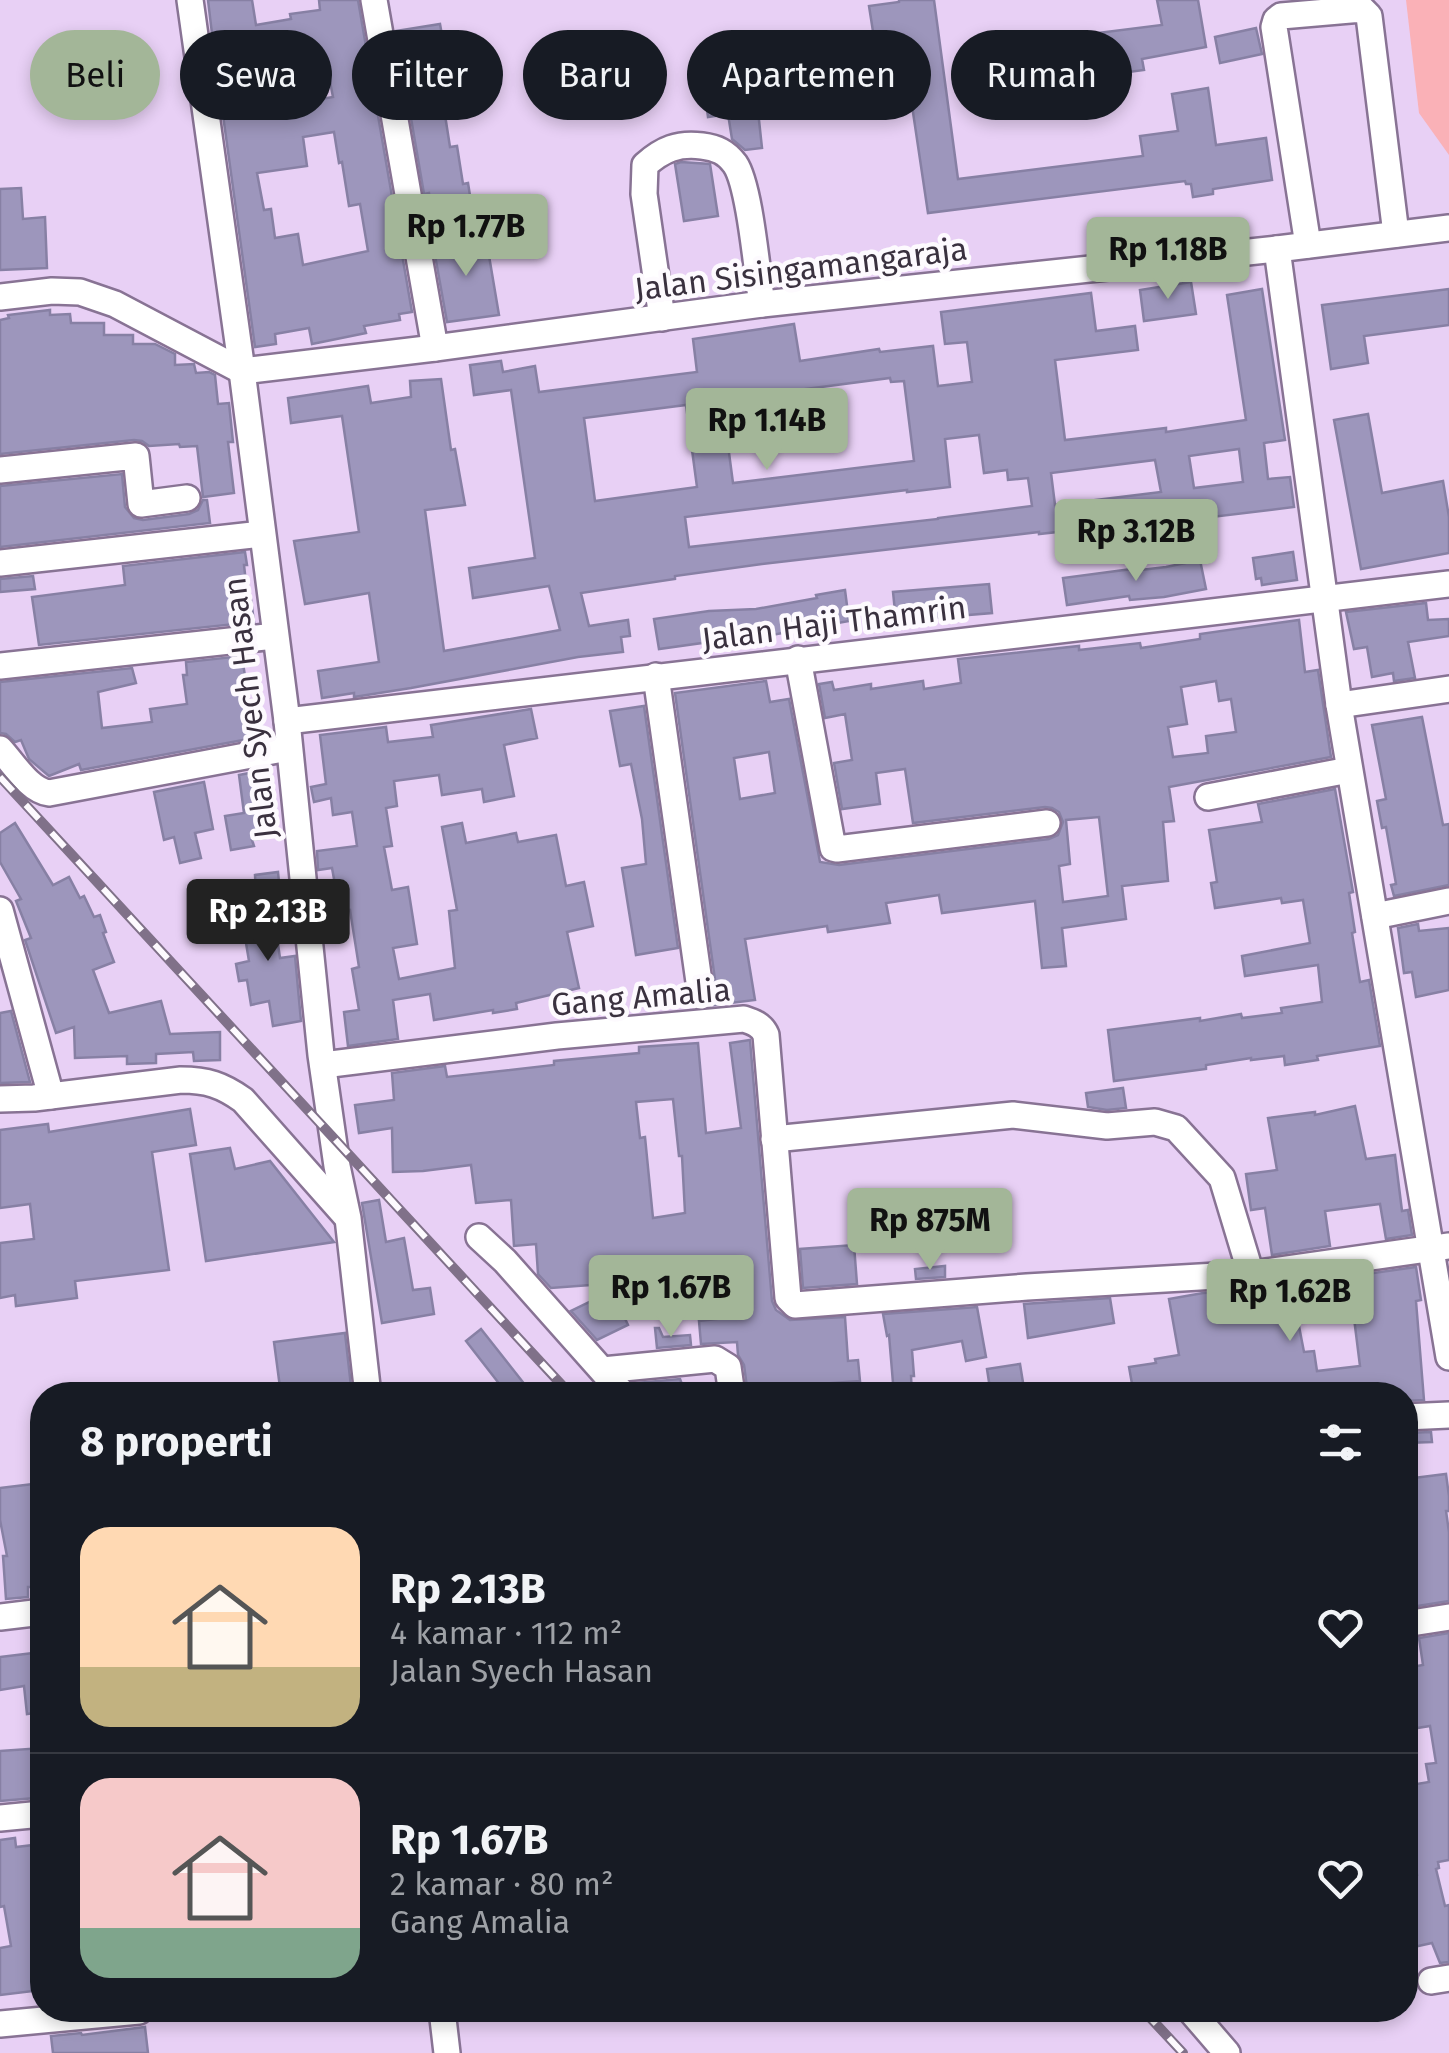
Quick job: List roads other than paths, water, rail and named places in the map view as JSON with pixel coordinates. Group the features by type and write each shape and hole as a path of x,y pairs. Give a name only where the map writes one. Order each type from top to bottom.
{"street":[{"name":"Jalan Syech Hasan","path":"190,0 194,30"},
{"path":"374,0 435,348"},
{"path":"1308,246 1274,27 1281,16 1362,9 1369,16 1396,234"},
{"name":"Jalan Syech Hasan","path":"207,120 287,721 323,1065 348,1218 367,1382"},
{"path":"662,318 644,194 645,165 661,151 684,144 718,148 736,165 744,185 762,304"},
{"name":"Jalan Sisingamangaraja","path":"242,371 762,304 1449,228"},
{"path":"1277,249 1349,770 1441,1248 1449,1357"},
{"path":"0,297 80,292 115,304 242,371"},
{"path":"0,470 136,456 141,504 187,498"},
{"path":"0,563 262,534"},
{"name":"Jalan Haji Thamrin","path":"287,721 1449,584"},
{"path":"0,666 274,636"},
{"path":"798,659 833,848 1048,823"},
{"path":"656,676 701,996"},
{"path":"1339,705 1449,689"},
{"path":"0,749 34,788 50,793 288,748"},
{"path":"1208,797 1349,770"},
{"path":"1375,916 1449,902"},
{"path":"0,910 51,1096"},
{"name":"Gang Amalia","path":"323,1065 557,1036 744,1019 758,1025 766,1034 788,1298 795,1305 1252,1274 1441,1248"},
{"path":"0,1099 206,1080 225,1087 242,1100 348,1218"},
{"path":"774,1139 1013,1115 1107,1126 1155,1122 1176,1128 1222,1178 1252,1274"},
{"path":"479,1237 613,1382"},
{"path":"603,1370 715,1359 728,1367 730,1382"},
{"path":"1418,1416 1449,1415"},
{"path":"0,1617 30,1613"},
{"path":"1418,1622 1449,1618"},
{"path":"0,1818 30,1815"},
{"path":"0,2024 30,2021"},
{"path":"443,2022 447,2053"},
{"path":"1200,2022 1227,2053"}],"railway":[{"path":"0,777 559,1382"},
{"path":"1154,2022 1183,2053"}]}
